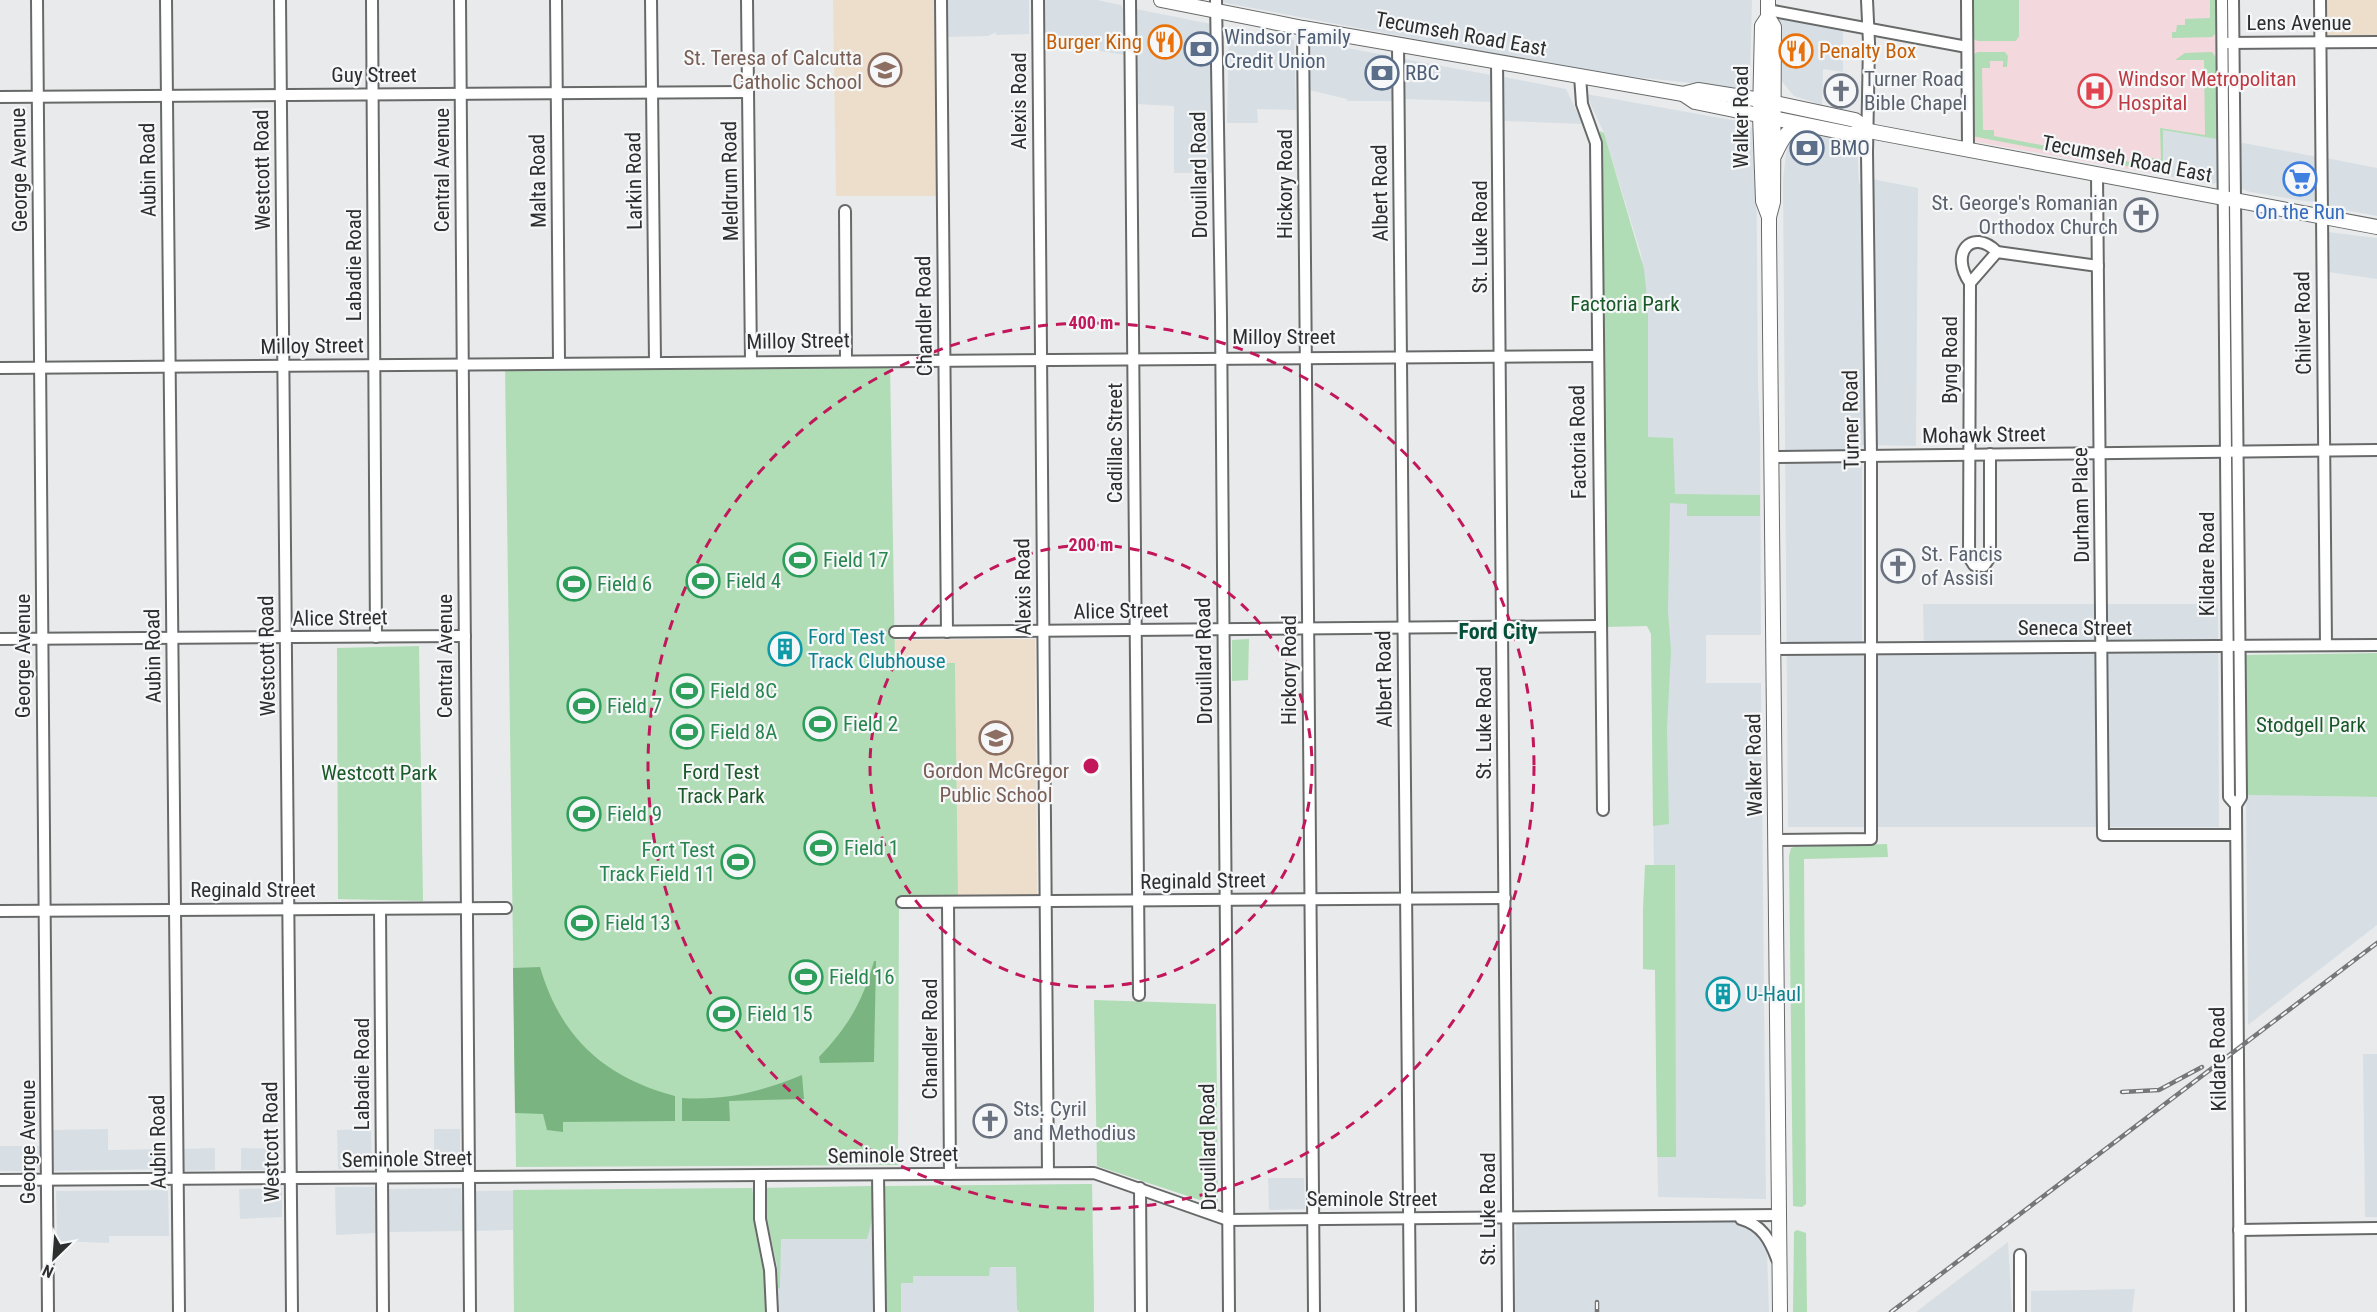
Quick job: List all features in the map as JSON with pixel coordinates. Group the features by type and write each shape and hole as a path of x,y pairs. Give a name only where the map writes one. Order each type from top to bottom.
{"main road":[{"name":"Tecumseh Road East","path":"1161,0 1216,5 1303,28 1683,94 1695,102 1851,134 1869,131 2377,227"},
{"name":"Walker Road","path":"1768,9 1762,26 1768,70 1763,201 1769,217"},
{"path":"1732,95 1744,92 1768,70 1780,89 1792,101 1810,111"},
{"name":"Tecumseh Road East","path":"1683,94 1698,90 1767,101 1855,120 1869,131"},
{"name":"Walker Road","path":"1767,116 1774,156 1773,202 1769,217 1780,1312"},
{"path":"1774,156 1780,141 1793,127 1806,124"}],"street":[{"name":"George Avenue","path":"37,0 48,1312"},
{"name":"Aubin Road","path":"166,0 178,1312"},
{"name":"Westcott Road","path":"280,0 292,1312"},
{"name":"Labadie Road","path":"372,0 376,637"},
{"name":"Central Avenue","path":"460,0 470,1312"},
{"name":"Malta Road","path":"556,0 559,363"},
{"name":"Larkin Road","path":"651,0 655,362"},
{"name":"Meldrum Road","path":"747,0 751,361"},
{"name":"Chandler Road","path":"941,0 947,632"},
{"name":"Alexis Road","path":"1038,0 1048,1173"},
{"name":"Cadillac Street","path":"1130,0 1138,995"},
{"name":"Turner Road","path":"1776,840 1871,839 1871,456 1867,0"},
{"path":"1967,0 1968,149"},
{"name":"Kildare Road","path":"2222,0 2228,43"},
{"name":"Kildare Road","path":"2233,0 2228,43 2229,200 2225,357 2229,797 2236,805"},
{"name":"Chilver Road","path":"2320,0 2326,645"},
{"name":"Drouillard Road","path":"1216,5 1229,1312"},
{"path":"1768,9 1967,47"},
{"name":"Hickory Road","path":"1303,28 1314,1312"},
{"name":"Lens Avenue","path":"2228,43 2377,42"},
{"name":"Albert Road","path":"1398,45 1410,1312"},
{"name":"St. Luke Road","path":"1497,62 1508,1312"},
{"name":"Factoria Road","path":"1580,76 1582,104 1596,143 1596,356 1603,810"},
{"name":"Guy Street","path":"0,97 748,92"},
{"name":"Durham Place","path":"2097,175 2103,835 2236,835"},
{"name":"Kildare Road","path":"2229,200 2237,356 2238,452 2241,797 2236,805 2236,835 2240,1312"},
{"path":"845,211 846,360"},
{"name":"Byng Road","path":"1990,454 1990,556 1984,566 1980,566 1974,565 1969,557 1970,283 1962,272 1960,262 1962,253 1968,245 1978,241 1989,244 1997,252 2098,266"},
{"path":"1970,283 1997,252"},
{"name":"Milloy Street","path":"0,368 1305,356 1596,356"},
{"path":"2225,357 2237,356"},
{"name":"Mohawk Street","path":"1772,457 2377,450"},
{"name":"Alice Street","path":"895,632 1599,626"},
{"name":"Alice Street","path":"0,639 465,636"},
{"name":"Seneca Street","path":"1774,649 2377,645"},
{"name":"Reginald Street","path":"902,902 1505,898"},
{"name":"Chandler Road","path":"948,903 950,1174"},
{"name":"Reginald Street","path":"0,911 506,908"},
{"name":"Labadie Road","path":"380,909 383,1312"},
{"name":"Seminole Street","path":"0,1180 291,1180 1094,1173 1228,1220 1779,1215"},
{"path":"878,1175 880,1312"},
{"path":"760,1176 760,1219 770,1270 772,1312"},
{"path":"1140,1188 1141,1312"},
{"path":"1732,1217 1749,1221 1769,1237 1779,1266"},
{"path":"2239,1230 2377,1228"},
{"path":"2020,1255 2020,1312"}],"shaded area":[{"name":"St. Teresa of Calcutta Catholic School","path":"833,0 937,0 936,196 836,196"},
{"path":"946,0 1029,0 1029,34 996,35 996,32 988,36 946,37"},
{"path":"1045,0 1097,0 1121,5 1125,12 1125,55 1087,49 1044,50"},
{"path":"1209,0 1752,0 1750,75 1746,83 1737,88 1598,73"},
{"name":"Windsor Metropolitan Hospital","path":"1971,0 2218,0 2219,138 2161,128 2161,175 1972,141"},
{"path":"2324,0 2377,0 2377,38 2337,39 2326,36"},
{"path":"1136,9 1211,24 1212,173 1174,173 1174,106 1137,104"},
{"path":"1778,16 1843,28 1843,72 1823,69 1822,105 1794,96 1779,78"},
{"path":"1229,27 1294,40 1296,110 1257,109 1258,123 1227,123"},
{"path":"1309,41 1390,56 1392,101 1347,101 1347,99 1309,90"},
{"path":"1404,59 1491,75 1491,102 1404,99"},
{"path":"1504,77 1566,89 1583,124 1504,121"},
{"path":"1586,94 1743,122 1756,131 1761,635 1706,635 1706,683 1761,683 1766,1199 1658,1197 1651,634 1648,626 1648,307 1641,254 1604,133"},
{"path":"2160,128 2219,138 2220,175 2218,182 2212,184 2161,175"},
{"path":"1800,133 1857,142 1859,184 1872,179 1918,188 1916,446 1862,445 1862,653 1924,654 1923,604 2218,604 2219,827 1788,827 1783,180 1788,137"},
{"path":"2238,142 2318,157 2317,200 2311,202 2250,192 2240,188"},
{"path":"2326,158 2377,168 2377,216 2327,205"},
{"path":"2328,232 2377,238 2377,279 2328,272"},
{"name":"Gordon McGregor Public School","path":"1035,639 1037,895 958,896 955,663 895,663 894,640"},
{"path":"2246,795 2377,797 2377,925 2248,1025"},
{"path":"2363,1054 2377,1054 2377,1217 2365,1217"},
{"path":"108,1129 108,1150 166,1149 167,1169 52,1171 51,1130"},
{"path":"371,1129 372,1168 338,1169 337,1130"},
{"path":"434,1129 460,1129 460,1167 434,1167"},
{"path":"0,1146 40,1146 40,1171 0,1171"},
{"path":"215,1148 215,1170 184,1171 183,1149"},
{"path":"241,1148 279,1149 279,1170 241,1170"},
{"path":"1268,1178 1304,1178 1305,1209 1269,1210"},
{"path":"1092,1184 1094,1312 514,1312 513,1230 474,1231 475,1191"},
{"path":"335,1187 376,1187 376,1233 336,1235"},
{"path":"282,1188 282,1217 240,1219 239,1189"},
{"path":"461,1188 463,1231 388,1232 387,1189"},
{"path":"168,1190 169,1236 109,1236 109,1243 57,1241 56,1191"},
{"path":"1742,1218 1763,1235 1767,1252 1769,1312 1515,1312 1516,1221"},
{"path":"2008,1242 2012,1312 1916,1312 1950,1286"},
{"path":"2135,1289 2132,1312 2031,1312 2031,1291"}],"green space":[{"path":"1971,0 2019,0 2019,36 2016,41 1978,41 1971,38"},
{"path":"2210,0 2216,0 2215,34 2212,37 2172,38 2172,32 2176,32 2177,25 2185,25 2185,19 2210,18"},
{"path":"1978,52 2005,52 2008,56 2007,67 2003,67 2003,61 1990,61 1990,68 1982,68 1983,130 1994,130 1994,136 2151,166 2152,158 2161,159 2160,128 2205,135 2204,60 2175,60 2185,53 2212,52 2216,57 2217,139 2163,130 2163,173 1972,136 1971,55"},
{"name":"Factoria Park","path":"1600,131 1604,133 1644,269 1648,308 1648,437 1673,438 1675,494 1760,495 1760,516 1687,516 1687,504 1670,503 1668,611 1671,651 1667,729 1669,824 1653,826 1651,634 1647,626 1606,627"},
{"name":"Ford Test Track Park","path":"890,364 895,663 955,663 958,896 899,897 898,1165 516,1167 505,366"},
{"path":"1249,639 1248,680 1232,681 1232,640"},
{"name":"Westcott Park","path":"419,646 423,901 338,899 337,648"},
{"name":"Stodgell Park","path":"2377,653 2377,797 2246,795 2245,655"},
{"path":"1887,844 1888,857 1804,859 1806,1204 1802,1207 1793,1206 1789,856 1791,848"},
{"path":"1645,865 1675,865 1676,1157 1657,1157 1655,970 1643,969"},
{"path":"874,961 876,961 874,1062 820,1063 819,1057 853,1013 865,989"},
{"path":"540,967 549,992 573,1034 607,1066 627,1078 675,1096 675,1121 563,1122 563,1132 547,1130 543,1114 515,1113 513,968"},
{"path":"1094,1000 1216,1004 1218,1206 1097,1166"},
{"path":"802,1075 804,1099 729,1101 730,1121 682,1121 682,1098 698,1099 744,1094"},
{"path":"1092,1184 1094,1312 1019,1312 1016,1267 990,1267 989,1276 913,1276 913,1283 901,1283 901,1312 886,1312 885,1186"},
{"path":"871,1186 871,1226 867,1239 781,1239 780,1289 778,1288 777,1265 767,1220 767,1188"},
{"path":"752,1188 768,1312 514,1312 513,1190"},
{"path":"1797,1230 1806,1233 1807,1312 1793,1312 1794,1232"}],"railway":[{"path":"1891,1312 2377,943"},
{"path":"2122,1092 2159,1090 2202,1067"},
{"path":"1597,1302 1597,1312"}],"place":[{"name":"Burger King","path":"1165,42"},
{"name":"Windsor Family Credit Union","path":"1201,49"},
{"name":"Penalty Box","path":"1796,51"},
{"name":"St. Teresa of Calcutta Catholic School","path":"885,70"},
{"name":"RBC","path":"1382,73"},
{"name":"Turner Road Bible Chapel","path":"1841,91"},
{"name":"Windsor Metropolitan Hospital","path":"2095,91"},
{"name":"BMO","path":"1807,148"},
{"name":"On the Run","path":"2300,179"},
{"name":"St. George's Romanian Orthodox Church","path":"2141,215"},
{"name":"Field 17","path":"800,560"},
{"name":"St. Fancis of Assisi","path":"1898,566"},
{"name":"Field 4","path":"703,581"},
{"name":"Field 6","path":"574,584"},
{"name":"Ford Test Track Clubhouse","path":"785,649"},
{"name":"Field 8C","path":"687,691"},
{"name":"Field 7","path":"584,706"},
{"name":"Field 2","path":"820,724"},
{"name":"Field 8A","path":"687,732"},
{"name":"Gordon McGregor Public School","path":"996,738"},
{"name":"Field 9","path":"584,814"},
{"name":"Field 1","path":"821,848"},
{"name":"Fort Test Track Field 11","path":"738,862"},
{"name":"Field 13","path":"582,923"},
{"name":"Field 16","path":"806,977"},
{"name":"U-Haul","path":"1723,994"},
{"name":"Field 15","path":"724,1014"},
{"name":"Sts. Cyril and Methodius","path":"990,1121"}],"district":[{"name":"Ford City","path":"1498,631"}]}
